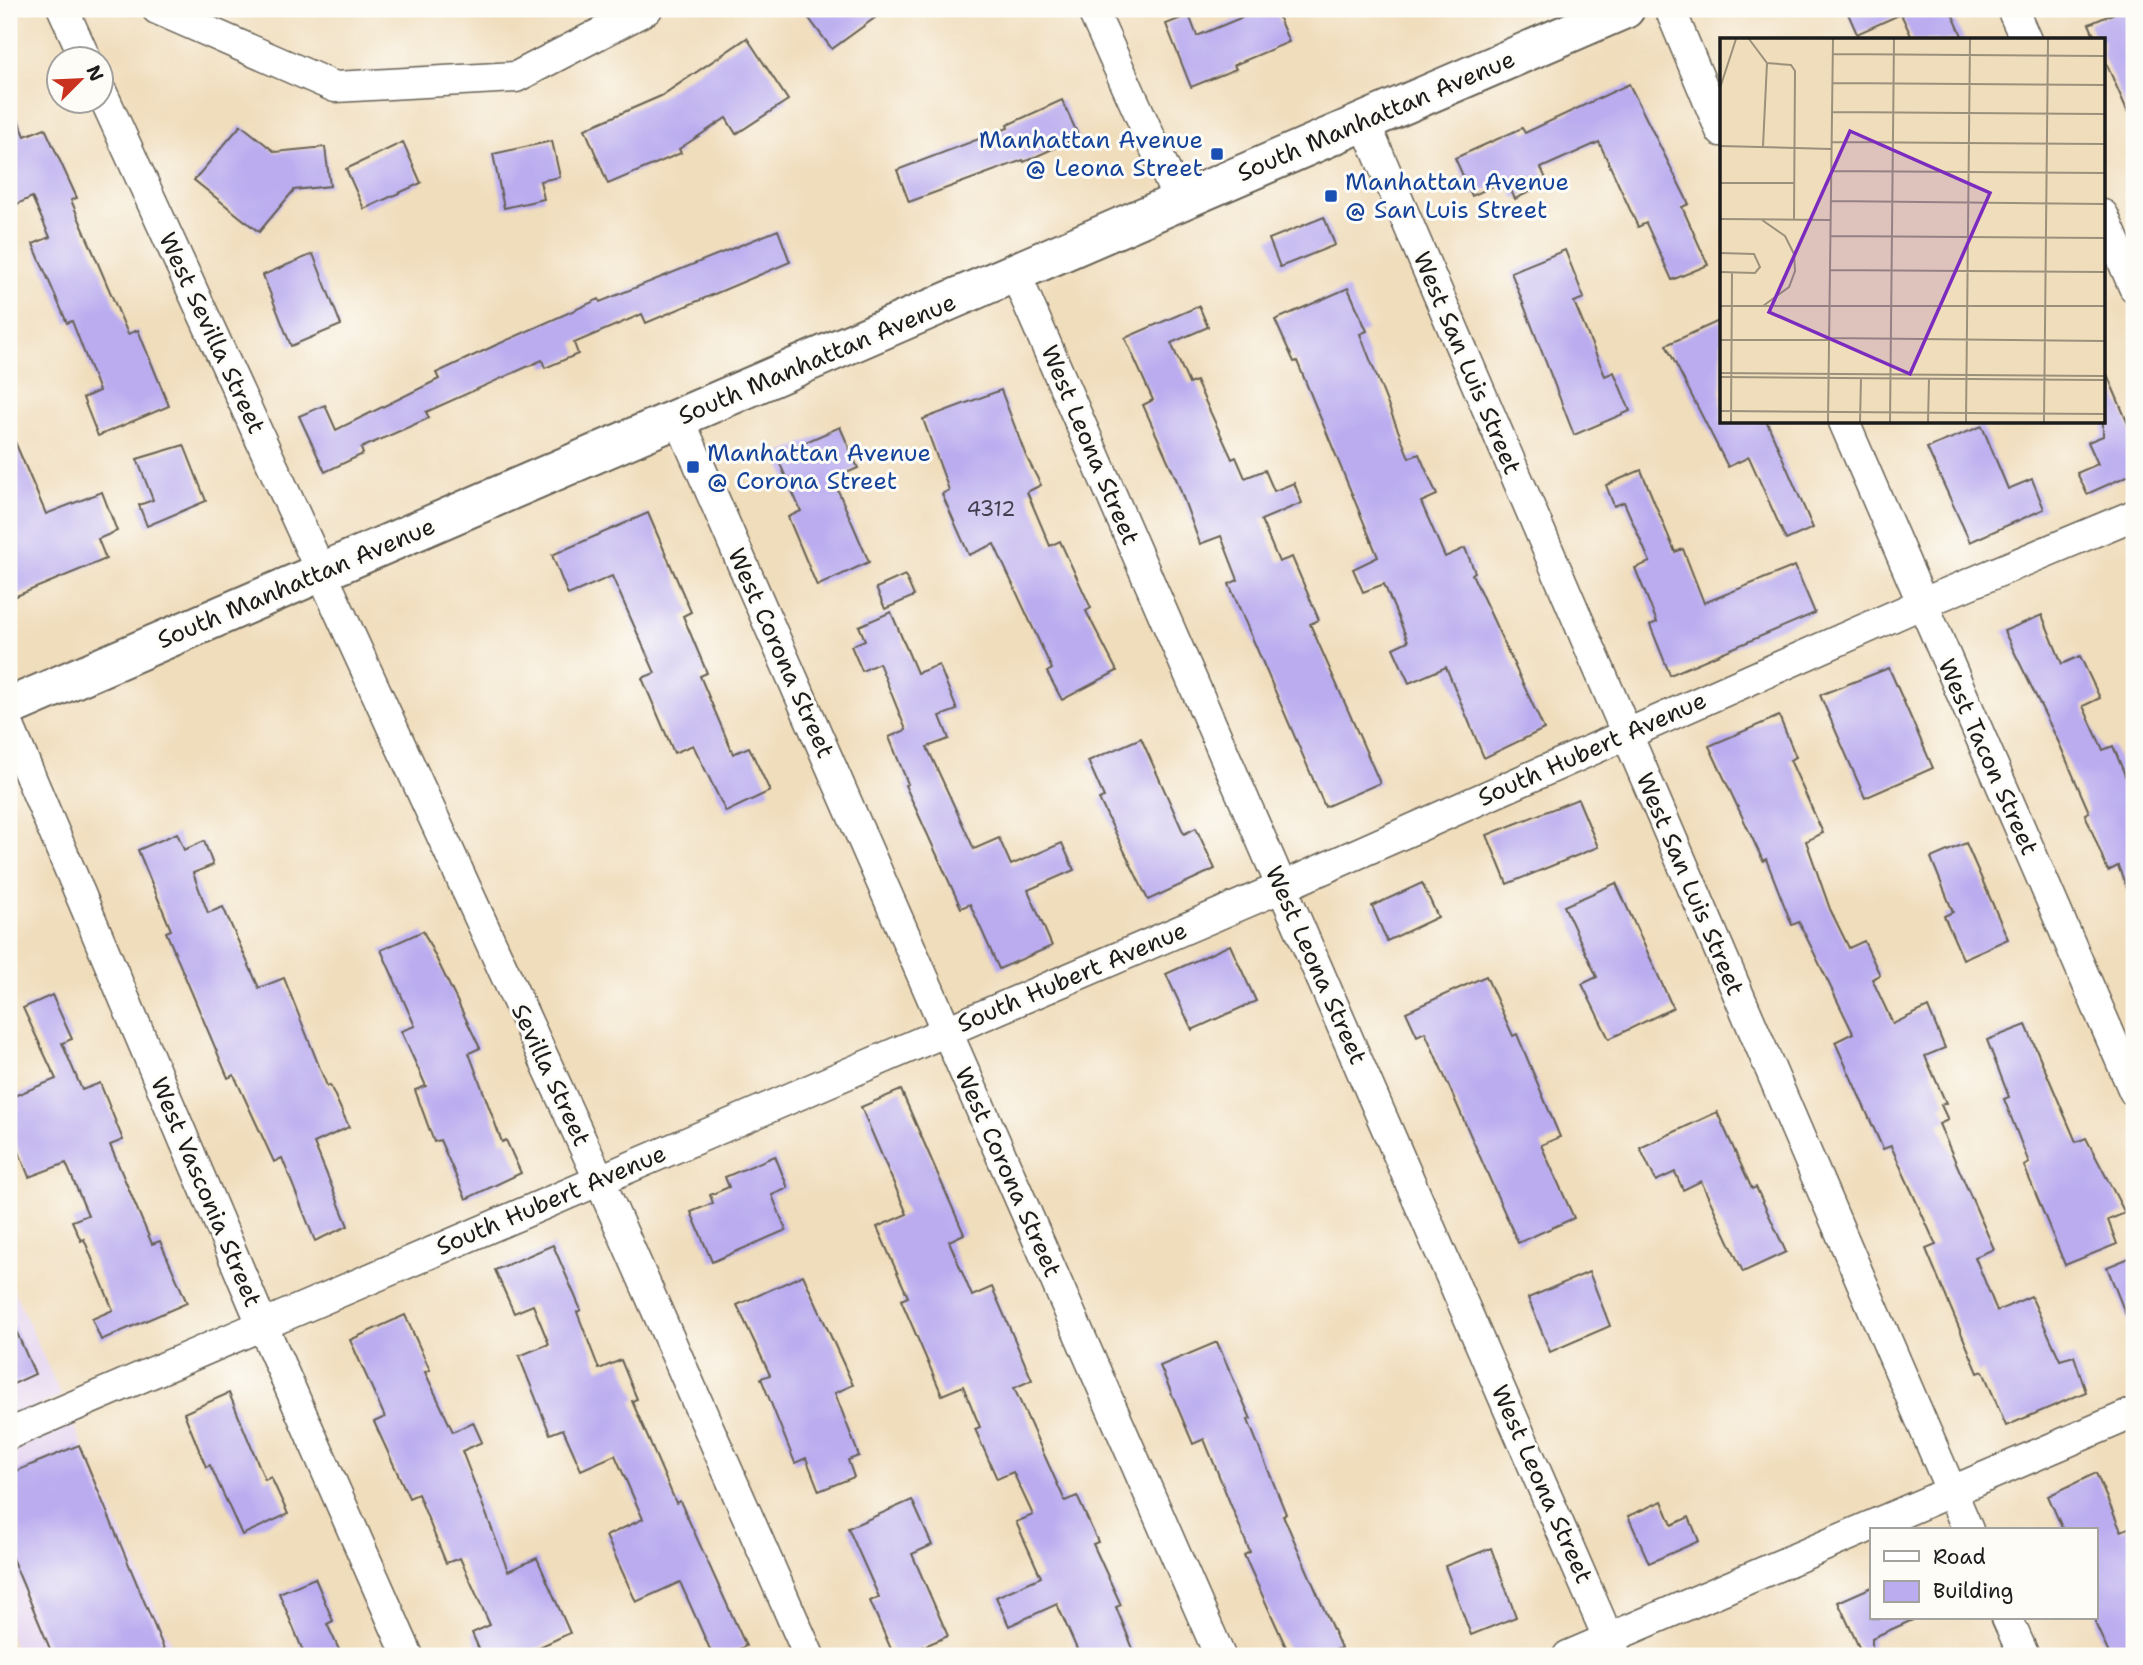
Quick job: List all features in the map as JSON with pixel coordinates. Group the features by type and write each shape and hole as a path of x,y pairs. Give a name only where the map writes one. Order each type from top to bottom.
{"main road":[{"name":"South Manhattan Avenue","path":"9,707 1625,9"}],"street":[{"path":"63,9 80,46"},
{"path":"157,9 335,87 516,77 647,9"},
{"path":"1092,9 1179,201"},
{"path":"1670,9 1720,129"},
{"path":"2012,9 2025,38"},
{"name":"West Sevilla Street","path":"113,116 322,573"},
{"name":"West San Luis Street","path":"1364,121 1967,1528"},
{"path":"2104,217 2134,288"},
{"name":"West Leona Street","path":"1015,273 1613,1647"},
{"name":"West Corona Street","path":"679,419 1220,1656"},
{"name":"West Tacon Street","path":"1845,424 2134,1091"},
{"name":"South Hubert Avenue","path":"9,1434 1282,887 1921,604 2134,515"},
{"name":"Sevilla Street","path":"322,573 599,1179 809,1656"},
{"name":"West Vasconia Street","path":"9,726 262,1324 408,1656"},
{"path":"1871,1528 2134,1413"},
{"path":"1568,1656 1613,1647 1870,1528"},
{"path":"2008,1620 2024,1656"}],"shaded area":[{"path":"9,1280 61,1396 9,1418"},
{"path":"72,1422 177,1656 19,1656 9,1633 9,1450"}],"building":[{"path":"802,9 887,9 832,49"},
{"path":"1262,9 1275,9 1289,42 1234,65 1236,69 1191,87 1166,24 1189,15 1197,36"},
{"path":"1846,9 1950,9 1963,38 1912,38 1901,14 1857,34"},
{"path":"2124,9 2134,9 2134,126 2104,58 2104,38 2095,38 2089,24"},
{"path":"747,38 788,100 736,134 726,118 679,149 681,153 608,184 585,129 661,96"},
{"path":"1629,84 1689,204 1682,207 1708,265 1672,280 1646,223 1638,227 1599,142 1541,168 1548,183 1515,199 1506,180 1472,196 1455,158 1522,128 1525,133"},
{"path":"9,98 25,136 45,128 77,198 71,200 128,334 138,330 169,406 98,436 83,398 99,391 72,321 67,323 33,244 50,237 32,197 9,208"},
{"path":"1062,100 1079,137 1024,162 1023,160 909,202 897,170 1008,128 1007,125"},
{"path":"241,125 275,152 325,147 330,186 294,190 259,232 194,180"},
{"path":"552,141 560,177 540,181 544,199 504,208 493,154"},
{"path":"403,142 421,183 364,209 346,169"},
{"path":"1324,217 1335,245 1280,267 1269,239"},
{"path":"778,230 790,262 646,323 642,314 574,343 578,354 545,368 542,360 426,412 429,418 361,448 363,454 325,472 299,416 325,405 336,430 439,379 436,373 494,346 599,299 600,302"},
{"path":"1565,250 1584,298 1574,302 1605,376 1614,372 1630,411 1574,435 1511,272"},
{"path":"313,254 341,325 291,346 263,275"},
{"path":"1348,288 1367,331 1360,334 1409,458 1419,454 1437,495 1421,502 1445,557 1465,548 1475,572 1472,574 1544,729 1484,758 1446,667 1409,683 1393,648 1408,641 1384,584 1363,592 1353,569 1378,557 1297,361 1294,362 1275,320"},
{"path":"1199,306 1208,327 1171,343 1189,384 1196,381 1232,459 1236,457 1245,478 1265,470 1274,491 1294,483 1302,503 1261,520 1279,562 1292,557 1319,620 1310,624 1380,783 1325,807 1229,584 1238,580 1221,536 1200,544 1177,481 1143,405 1153,400 1125,338"},
{"path":"1720,320 1720,424 1768,424 1813,528 1786,540 1749,457 1728,467 1666,345"},
{"path":"2104,367 2134,438 2134,473 2087,494 2077,473 2098,464 2088,442 2103,436"},
{"path":"1001,390 1026,456 1041,485 1027,492 1050,546 1060,541 1091,608 1086,611 1117,671 1062,700 1047,672 1052,669 994,544 969,555 942,494 949,490 923,419"},
{"path":"1982,426 2008,489 2032,479 2044,509 1970,542 1927,448"},
{"path":"840,427 858,468 833,479 869,562 817,586 788,517 801,511 776,455"},
{"path":"9,428 46,514 102,492 117,531 98,539 106,559 9,599"},
{"path":"184,445 206,501 147,526 139,505 153,500 137,459"},
{"path":"1641,470 1675,552 1683,549 1704,603 1795,566 1815,613 1670,675 1650,625 1657,622 1635,568 1650,562 1624,502 1614,506 1606,485"},
{"path":"648,513 691,612 683,616 707,673 700,676 733,754 749,747 770,791 726,812 693,745 674,753 642,678 655,673 612,576 568,595 552,555"},
{"path":"905,575 914,596 885,609 876,588"},
{"path":"891,612 917,673 939,665 957,710 940,716 949,739 927,747 974,849 999,838 1011,865 1062,843 1074,870 1028,890 1052,946 999,969 970,904 961,908 905,785 908,784 889,737 906,730 879,663 862,671 851,646 865,640 859,626"},
{"path":"2042,615 2062,664 2080,656 2100,698 2083,706 2103,750 2113,746 2134,797 2134,905 2118,866 2108,871 2085,814 2089,812 2059,743 2004,631"},
{"path":"1889,668 1933,768 1865,798 1820,695"},
{"path":"1779,716 1796,757 1790,760 1823,833 1806,841 1830,909 1849,948 1864,941 1880,975 1872,979 1893,1024 1928,1007 1945,1048 1925,1056 1946,1103 1941,1105 1948,1120 1939,1124 1994,1249 1975,1257 1997,1311 2031,1296 2060,1360 2074,1356 2086,1392 2006,1426 1983,1371 1978,1373 1926,1249 1936,1245 1891,1146 1883,1149 1835,1042 1853,1033 1799,922 1792,925 1766,859 1763,861 1709,746"},
{"path":"1141,738 1184,834 1196,828 1215,869 1148,900 1099,799 1104,797 1088,761"},
{"path":"1578,799 1598,847 1507,884 1487,835"},
{"path":"177,833 184,850 204,841 213,865 193,873 208,913 223,907 259,988 284,978 327,1086 330,1085 349,1127 314,1143 348,1226 315,1241 282,1158 274,1162 234,1075 228,1078 166,932 171,930 138,850"},
{"path":"1966,843 2008,939 1963,959 1944,916 1953,912 1931,858"},
{"path":"1422,883 1438,917 1387,941 1372,906"},
{"path":"1616,883 1673,1008 1609,1039 1582,984 1597,977 1564,906"},
{"path":"423,931 480,1048 469,1053 502,1142 506,1140 521,1173 466,1199 440,1140 434,1142 415,1090 426,1086 401,1031 415,1026 381,950"},
{"path":"1230,945 1256,1001 1192,1030 1166,974"},
{"path":"1486,976 1513,1036 1517,1034 1560,1137 1541,1145 1574,1218 1518,1243 1425,1032 1417,1036 1406,1012"},
{"path":"52,995 72,1039 62,1043 82,1090 100,1083 123,1140 110,1145 152,1244 160,1241 187,1303 101,1340 92,1319 113,1310 84,1239 81,1241 72,1221 88,1215 66,1163 29,1177 9,1127 9,1098 56,1079 23,1008"},
{"path":"2026,1025 2076,1142 2086,1138 2125,1213 2108,1220 2117,1244 2065,1265 2024,1166 2029,1163 2004,1099 2009,1097 1987,1040"},
{"path":"901,1090 964,1234 949,1241 972,1296 992,1287 1032,1380 1014,1388 1065,1501 1077,1496 1098,1542 1093,1544 1121,1605 1116,1607 1136,1656 1080,1656 1057,1604 1009,1626 996,1597 1041,1577 1016,1522 1033,1515 1013,1472 997,1479 975,1429 980,1427 963,1386 942,1395 901,1300 908,1297 877,1227 907,1214 861,1107"},
{"path":"1717,1112 1752,1189 1756,1187 1786,1252 1743,1272 1701,1181 1683,1190 1675,1172 1656,1181 1640,1148"},
{"path":"775,1156 788,1188 772,1195 786,1230 712,1262 691,1212 713,1203 710,1195 729,1187 725,1177"},
{"path":"553,1245 581,1310 577,1312 599,1369 621,1360 637,1399 632,1401 676,1503 680,1501 746,1646 724,1656 713,1656 680,1582 636,1602 606,1536 643,1519 615,1455 581,1470 563,1429 550,1434 519,1356 549,1344 533,1305 514,1313 495,1270"},
{"path":"2134,1256 2134,1333 2133,1333 2107,1267"},
{"path":"1589,1272 1610,1326 1550,1352 1528,1298"},
{"path":"803,1275 853,1385 835,1393 859,1456 848,1460 854,1477 819,1491 806,1458 795,1463 761,1378 770,1375 737,1305"},
{"path":"9,1315 35,1374 9,1386"},
{"path":"405,1315 430,1370 425,1372 453,1432 473,1422 482,1442 462,1451 508,1571 537,1558 570,1633 520,1656 482,1656 472,1633 490,1625 460,1558 446,1563 418,1494 409,1498 374,1422 385,1417 350,1340"},
{"path":"1217,1342 1251,1419 1248,1420 1286,1514 1283,1515 1341,1648 1320,1656 1290,1656 1244,1555 1250,1552 1204,1439 1193,1444 1160,1366"},
{"path":"229,1393 265,1480 271,1477 288,1514 242,1535 210,1465 206,1467 184,1413"},
{"path":"79,1445 167,1656 53,1656 9,1551 9,1474"},
{"path":"2096,1473 2121,1531 2134,1526 2134,1649 2118,1656 2110,1656 2096,1625 2098,1528 2062,1528 2048,1496"},
{"path":"912,1500 932,1545 912,1554 948,1636 902,1656 894,1656 870,1601 879,1597 848,1528"},
{"path":"1662,1501 1672,1525 1689,1517 1699,1541 1649,1563 1628,1516"},
{"path":"1491,1548 1516,1617 1471,1635 1445,1566"},
{"path":"315,1578 333,1621 327,1624 342,1656 305,1656 279,1593"},
{"path":"1870,1588 1870,1620 1912,1620 1872,1638 1872,1656 1863,1656 1838,1602"}],"place":[{"name":"Manhattan Avenue @ Leona Street","path":"1217,154"},
{"name":"Manhattan Avenue @ San Luis Street","path":"1331,196"},
{"name":"Manhattan Avenue @ Corona Street","path":"693,467"}]}
